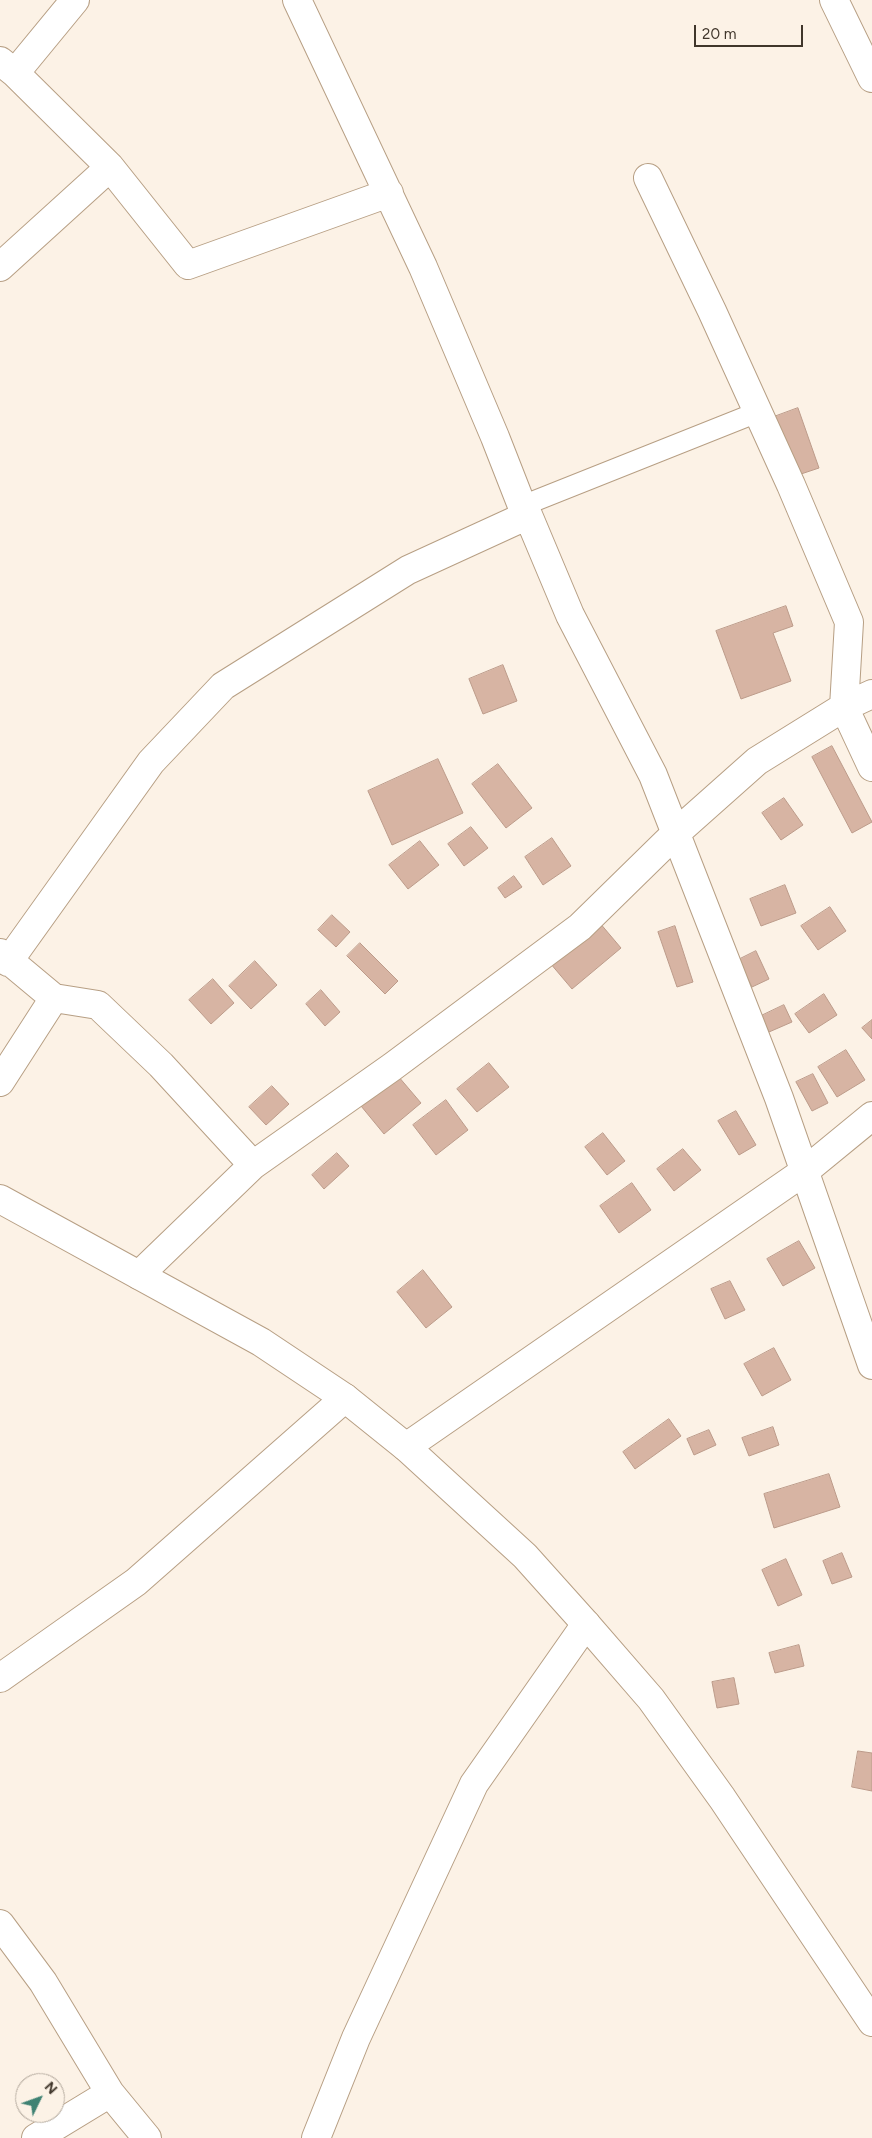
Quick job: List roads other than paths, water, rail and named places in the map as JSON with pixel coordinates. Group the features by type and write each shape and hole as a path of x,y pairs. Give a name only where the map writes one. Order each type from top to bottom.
{"street":[{"path":"75,0 8,67 110,167 188,265 389,193"},
{"path":"298,0 423,267 570,615 653,775 779,1098 872,1365"},
{"path":"834,0 872,78"},
{"path":"0,267 110,167"},
{"path":"648,178 712,310 758,412 848,622 844,707 872,767"},
{"path":"253,1165 161,1065 98,1005 54,998 4,958 151,762 223,686 408,570 525,511"},
{"path":"139,1275 253,1165 392,1067 580,927 676,833 757,761 844,707 872,694"},
{"path":"0,1082 54,998"},
{"path":"406,1448 805,1171 872,1116"},
{"path":"0,1199 261,1342 345,1398 406,1448 525,1556 651,1699 722,1798 872,2022"},
{"path":"0,1678 136,1582 345,1398"},
{"path":"316,2138 356,2038 474,1784 586,1624"},
{"path":"0,1924 43,1982 110,2093 147,2138"},
{"path":"36,2138 110,2093"}],"lane":[{"path":"525,511 758,412"}]}
